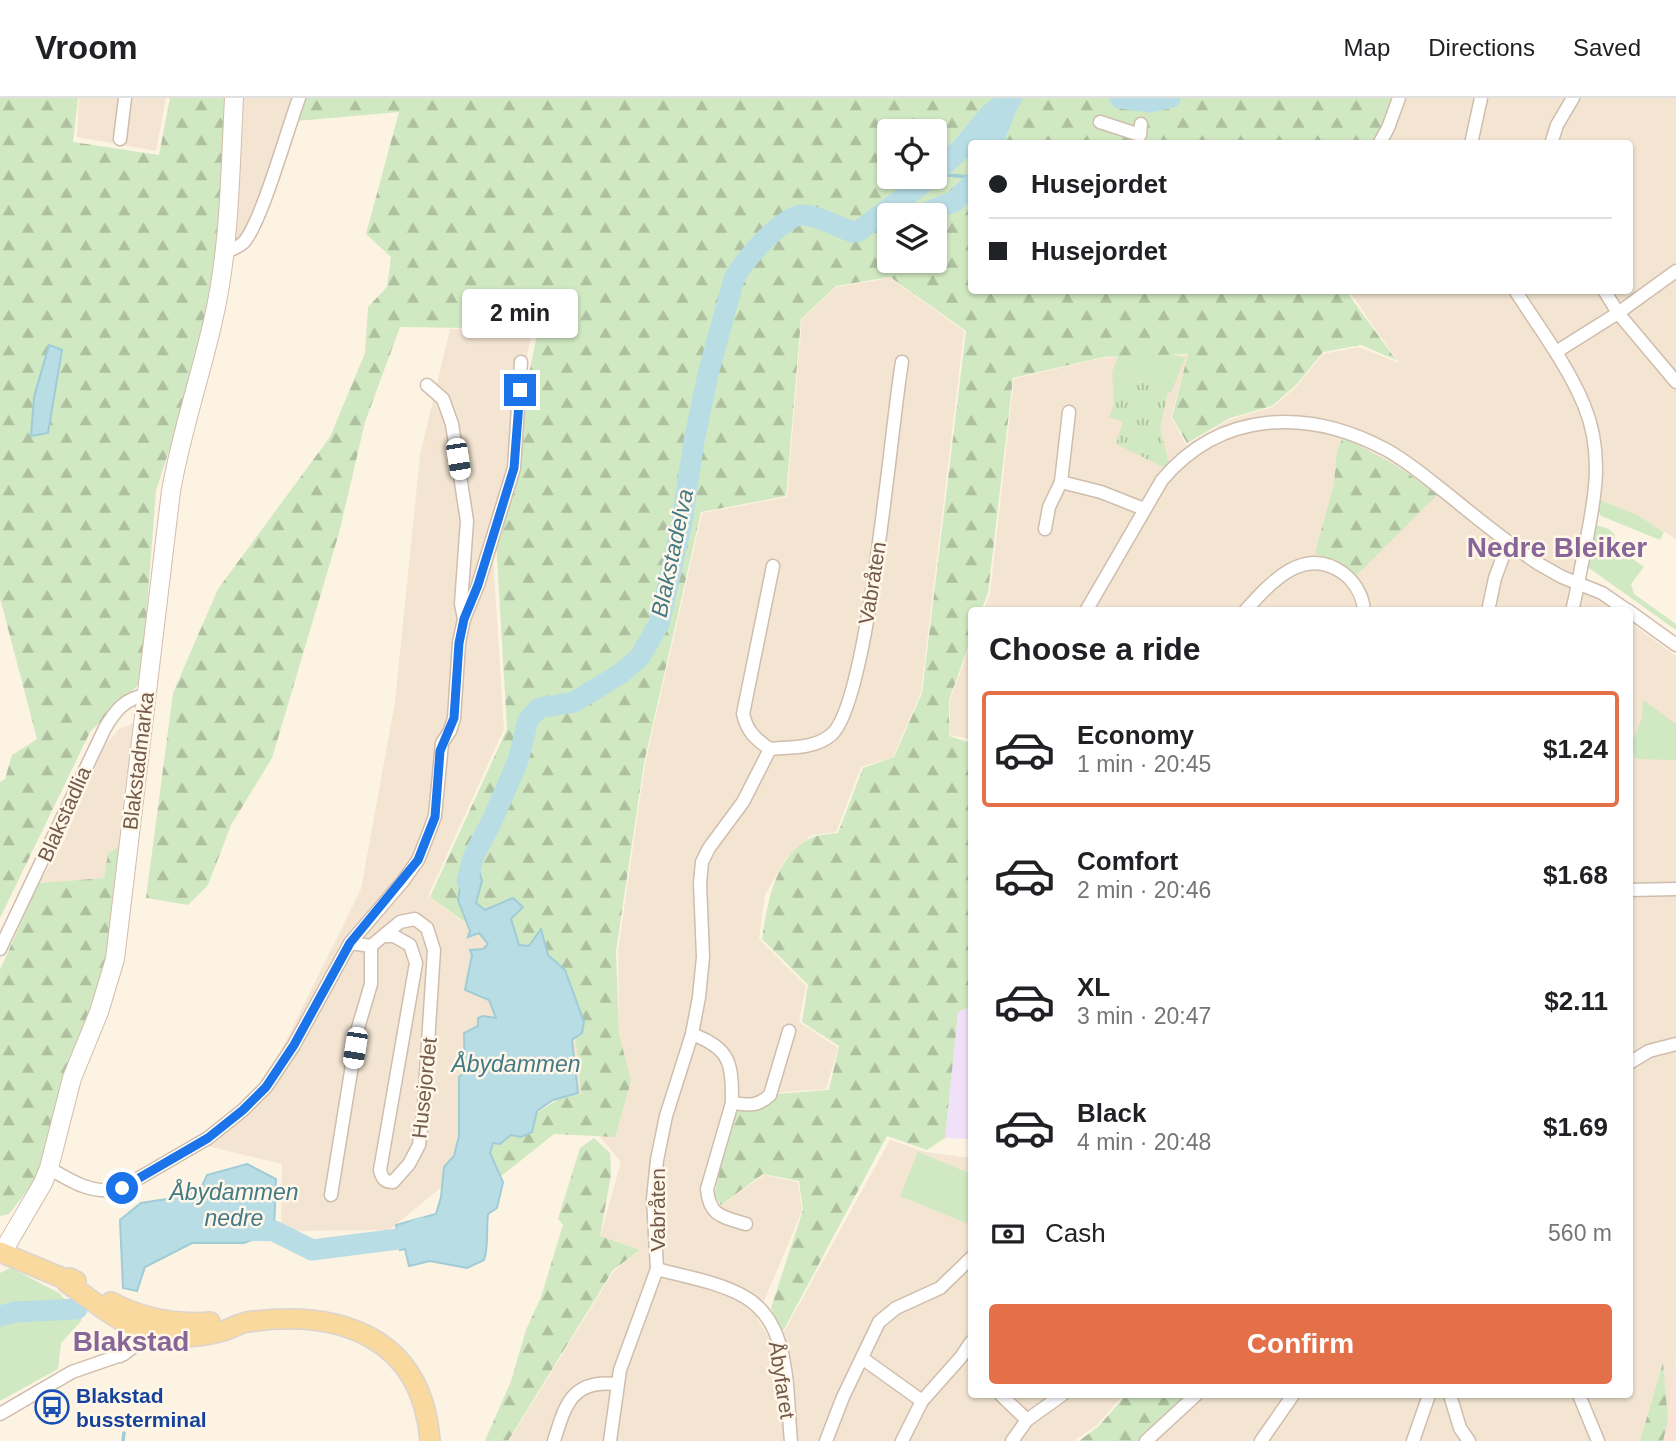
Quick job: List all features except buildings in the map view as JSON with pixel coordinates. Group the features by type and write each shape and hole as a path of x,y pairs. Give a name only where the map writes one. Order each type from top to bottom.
{"main road":[{"name":"Blakstadmarka","path":"1,1252 43,1183 49,1168 72,1078 99,1012 115,960 177,453 213,321 223,253 234,98"},
{"path":"1,1252 65,1279 71,1278 130,1312 138,1325 225,1321 236,1324 307,1318 346,1326 388,1350 411,1377 423,1403 430,1441"}],"street":[{"path":"120,139 125,98"},
{"path":"223,253 244,242 256,222 299,98"},
{"path":"1381,140 1399,98"},
{"path":"1472,140 1481,98"},
{"path":"1552,140 1557,125 1573,98"},
{"path":"1100,122 1140,134"},
{"path":"1556,352 1618,313 1676,271"},
{"path":"1518,294 1556,352 1584,406 1593,433 1597,457 1596,491 1573,607"},
{"path":"1606,294 1618,313 1676,382"},
{"path":"49,1168 96,1191 122,1188 208,1138 243,1110 266,1087 294,1045 350,943 418,860 435,817 442,743 454,718 459,643 464,619 478,585 514,468 521,362"},
{"name":"Vabråten","path":"610,1441 616,1384 657,1269 653,1199 657,1160 666,1116 692,1034 703,957 700,883 702,862 709,848 743,802 770,749 813,745 831,735 844,715 869,613 902,362"},
{"path":"427,385 443,399 448,411 465,498 467,520 461,604 464,619"},
{"path":"1045,529 1049,507 1061,482 1069,412"},
{"path":"1088,607 1168,472 1197,447 1219,436 1271,421 1295,421 1355,435 1387,450 1426,477 1508,543 1547,569 1602,593 1623,607"},
{"path":"1061,482 1101,492 1144,509"},
{"path":"1489,607 1495,578 1508,543"},
{"path":"1249,607 1278,579 1311,561 1335,568 1347,576 1360,593 1363,607"},
{"path":"770,749 753,737 746,727 743,714 773,566"},
{"path":"1633,614 1676,645"},
{"name":"Blakstadlia","path":"0,949 105,727 115,711 126,702 135,696 146,695"},
{"path":"1633,890 1676,889"},
{"name":"Husejordet","path":"371,946 400,922 415,919 427,928 434,950 419,1145 409,1164 393,1182 387,1182 380,1170 416,963 410,945 394,936 384,936"},
{"path":"331,1195 358,1028 371,984 371,946 350,943"},
{"path":"732,1102 753,1106 770,1095 789,1031"},
{"path":"692,1034 709,1040 723,1050 730,1076 732,1102 708,1189 708,1203 723,1217 746,1224"},
{"path":"1633,1061 1649,1051 1676,1044"},
{"name":"Åbyfaret","path":"826,1441 839,1406 879,1322 890,1311 940,1288 968,1261"},
{"name":"Åbyfaret","path":"657,1269 726,1288 746,1298 772,1324 780,1345 791,1441"},
{"path":"0,1414 72,1372 120,1356 123,1344 138,1325"},
{"path":"902,1441 922,1401 968,1346"},
{"path":"961,1357 968,1364"},
{"path":"862,1358 922,1401"},
{"path":"554,1441 565,1405 574,1394 607,1383 616,1384"},
{"path":"1004,1398 1027,1420"},
{"path":"1012,1441 1027,1420 1058,1398"},
{"path":"1146,1441 1193,1398"},
{"path":"1261,1441 1291,1398"},
{"path":"1413,1441 1428,1398"},
{"path":"1451,1398 1460,1429 1469,1441"},
{"path":"1580,1398 1598,1441"}],"shaded area":[{"path":"79,98 166,98 156,151 77,137"},
{"path":"244,98 293,98 246,238 231,245"},
{"path":"1404,98 1676,98 1676,539 1639,516 1598,499 1577,583 1609,607 985,607 990,594 1014,379 1102,358 1188,355 1171,417 1186,445 1229,420 1273,407 1298,385 1323,354 1359,347 1399,363 1351,294 1633,294 1633,140 1388,140"},
{"path":"890,278 964,331 921,692 893,757 861,767 836,832 812,835 786,858 765,895 759,939 806,986 799,1022 838,1048 826,1089 768,1093 734,1106 711,1196 720,1206 764,1175 798,1182 802,1211 757,1318 775,1348 890,1140 926,1152 968,1158 968,1398 1120,1398 1097,1425 1074,1441 509,1441 614,1271 640,1250 600,1236 621,1162 561,1090 389,1230 281,1231 282,1164 190,1142 264,1085 361,889 395,702 420,455 450,329 532,330 492,542 504,729 428,896 619,1036 618,950 645,764 702,513 787,497 802,319 836,287"},
{"path":"1633,625 1676,656 1676,1355 1663,1441 1151,1441 1201,1398 1633,1398"},
{"path":"968,651 968,738 949,735 950,700"},
{"path":"135,723 119,846 108,853 104,878 39,883 61,848 104,747 120,728"},
{"path":"968,1007 968,1139 945,1138 958,1012"},
{"path":"1676,1355 1676,1441 1663,1441 1668,1420"}],"green space":[{"path":"0,98 78,98 73,142 159,155 170,98 230,98 223,235 201,351 156,491 141,682 90,732 0,918 0,782 5,779 12,755 37,739 0,598"},
{"path":"304,98 1403,98 1387,140 968,140 968,294 1348,294 1396,360 1361,345 1323,352 1297,384 1272,406 1230,418 1187,443 1172,417 1188,354 1104,357 1013,378 988,593 983,607 968,607 968,647 949,700 949,736 968,742 968,1007 958,1012 945,1138 927,1150 887,1136 782,1333 771,1308 803,1210 799,1181 763,1174 721,1205 714,1195 735,1109 761,1108 774,1094 829,1090 839,1046 802,1022 808,985 762,939 764,925 775,882 789,857 811,838 838,833 863,768 894,757 922,693 966,331 890,277 836,286 801,319 786,496 701,512 644,763 616,951 619,1034 631,1081 615,1137 554,1134 500,1177 479,1149 562,1097 581,1094 572,999 430,897 507,729 496,540 538,329 400,327 365,422 339,533 272,758 231,825 208,885 188,905 146,898 173,693 218,589 330,437 365,353 368,307 387,287 391,257 366,234 399,112 297,121"},
{"path":"1124,342 1185,358 1171,393 1112,372"},
{"path":"1112,372 1168,392 1160,429 1169,463 1165,468 1116,444 1123,422 1109,417 1114,404"},
{"path":"1343,437 1393,464 1438,494 1354,578 1345,569 1315,553 1334,484 1337,451"},
{"path":"1598,499 1639,516 1664,532 1660,540 1601,516 1597,509"},
{"path":"1596,525 1609,529 1615,535 1613,545 1644,567 1631,584 1634,594 1676,624 1676,630 1589,568 1589,540"},
{"path":"1643,700 1676,724 1676,760 1636,759 1633,741 1642,718"},
{"path":"119,846 113,946 36,1179 9,1214 0,1216 0,970 39,883 104,878 108,853"},
{"path":"594,1138 610,1153 611,1175 600,1236 640,1250 613,1270 508,1441 485,1441 511,1381 526,1330 541,1297 563,1225 558,1219 580,1148"},
{"path":"918,1152 968,1173 968,1224 900,1196"},
{"path":"11,1268 59,1293 82,1320 61,1343 58,1369 0,1401 0,1273"},
{"path":"1663,1363 1668,1420 1663,1441 1640,1441"},
{"path":"1123,1398 1189,1398 1139,1441 1079,1441 1099,1426"}],"water":[{"path":"49,345 62,350 48,433 31,436 34,397"},
{"name":"Åbydammen","path":"480,852 477,864 482,881 476,903 485,910 513,898 523,907 511,919 519,945 529,946 541,929 548,955 565,970 584,1022 582,1033 572,1040 578,1093 553,1100 537,1111 532,1132 521,1137 511,1135 500,1144 493,1143 490,1153 503,1182 497,1208 488,1214 484,1260 467,1268 430,1261 409,1266 405,1249 400,1250 396,1225 436,1214 444,1167 454,1156 459,1136 459,1077 465,1072 464,1033 478,1026 478,1018 496,1018 489,1000 465,990 472,955 470,950 483,949 488,944 479,933 468,937 470,931 458,900 464,863"},
{"name":"Åbydammen nedre","path":"247,1164 276,1179 274,1231 244,1243 192,1243 145,1267 137,1291 123,1288 120,1220 141,1203 173,1198 201,1188 207,1175"}],"waterway":[{"name":"Blakstadelva","path":"969,140 990,114 1012,98"},
{"name":"Blakstadelva","path":"1120,98 1149,102 1170,98"},
{"path":"994,140 1009,101"},
{"name":"Blakstadelva","path":"947,162 968,141"},
{"path":"947,175 968,177"},
{"path":"947,204 955,201 968,188"},
{"name":"Blakstadelva","path":"467,881 474,855 518,761 528,720 539,708 574,702 620,674 639,658 659,624 682,522 694,441 709,370 734,279 739,271 776,229 797,216 811,216 852,232 859,231 915,189"},
{"path":"245,1230 274,1231 312,1250 398,1239 422,1228"},
{"path":"0,1316 15,1312 77,1309"},
{"path":"123,1441 124,1433"}],"place":[{"name":"Blakstad bussterminal","path":"52,1407"}],"district":[{"name":"Nedre Bleiker","path":"1557,547"},
{"name":"Blakstad","path":"131,1341"}],"route":[{"path":"122,1188 208,1138 266,1087 294,1045 350,943 418,860 435,817 440,751 454,718 459,643 464,619 478,585 514,468 520,390"}]}
